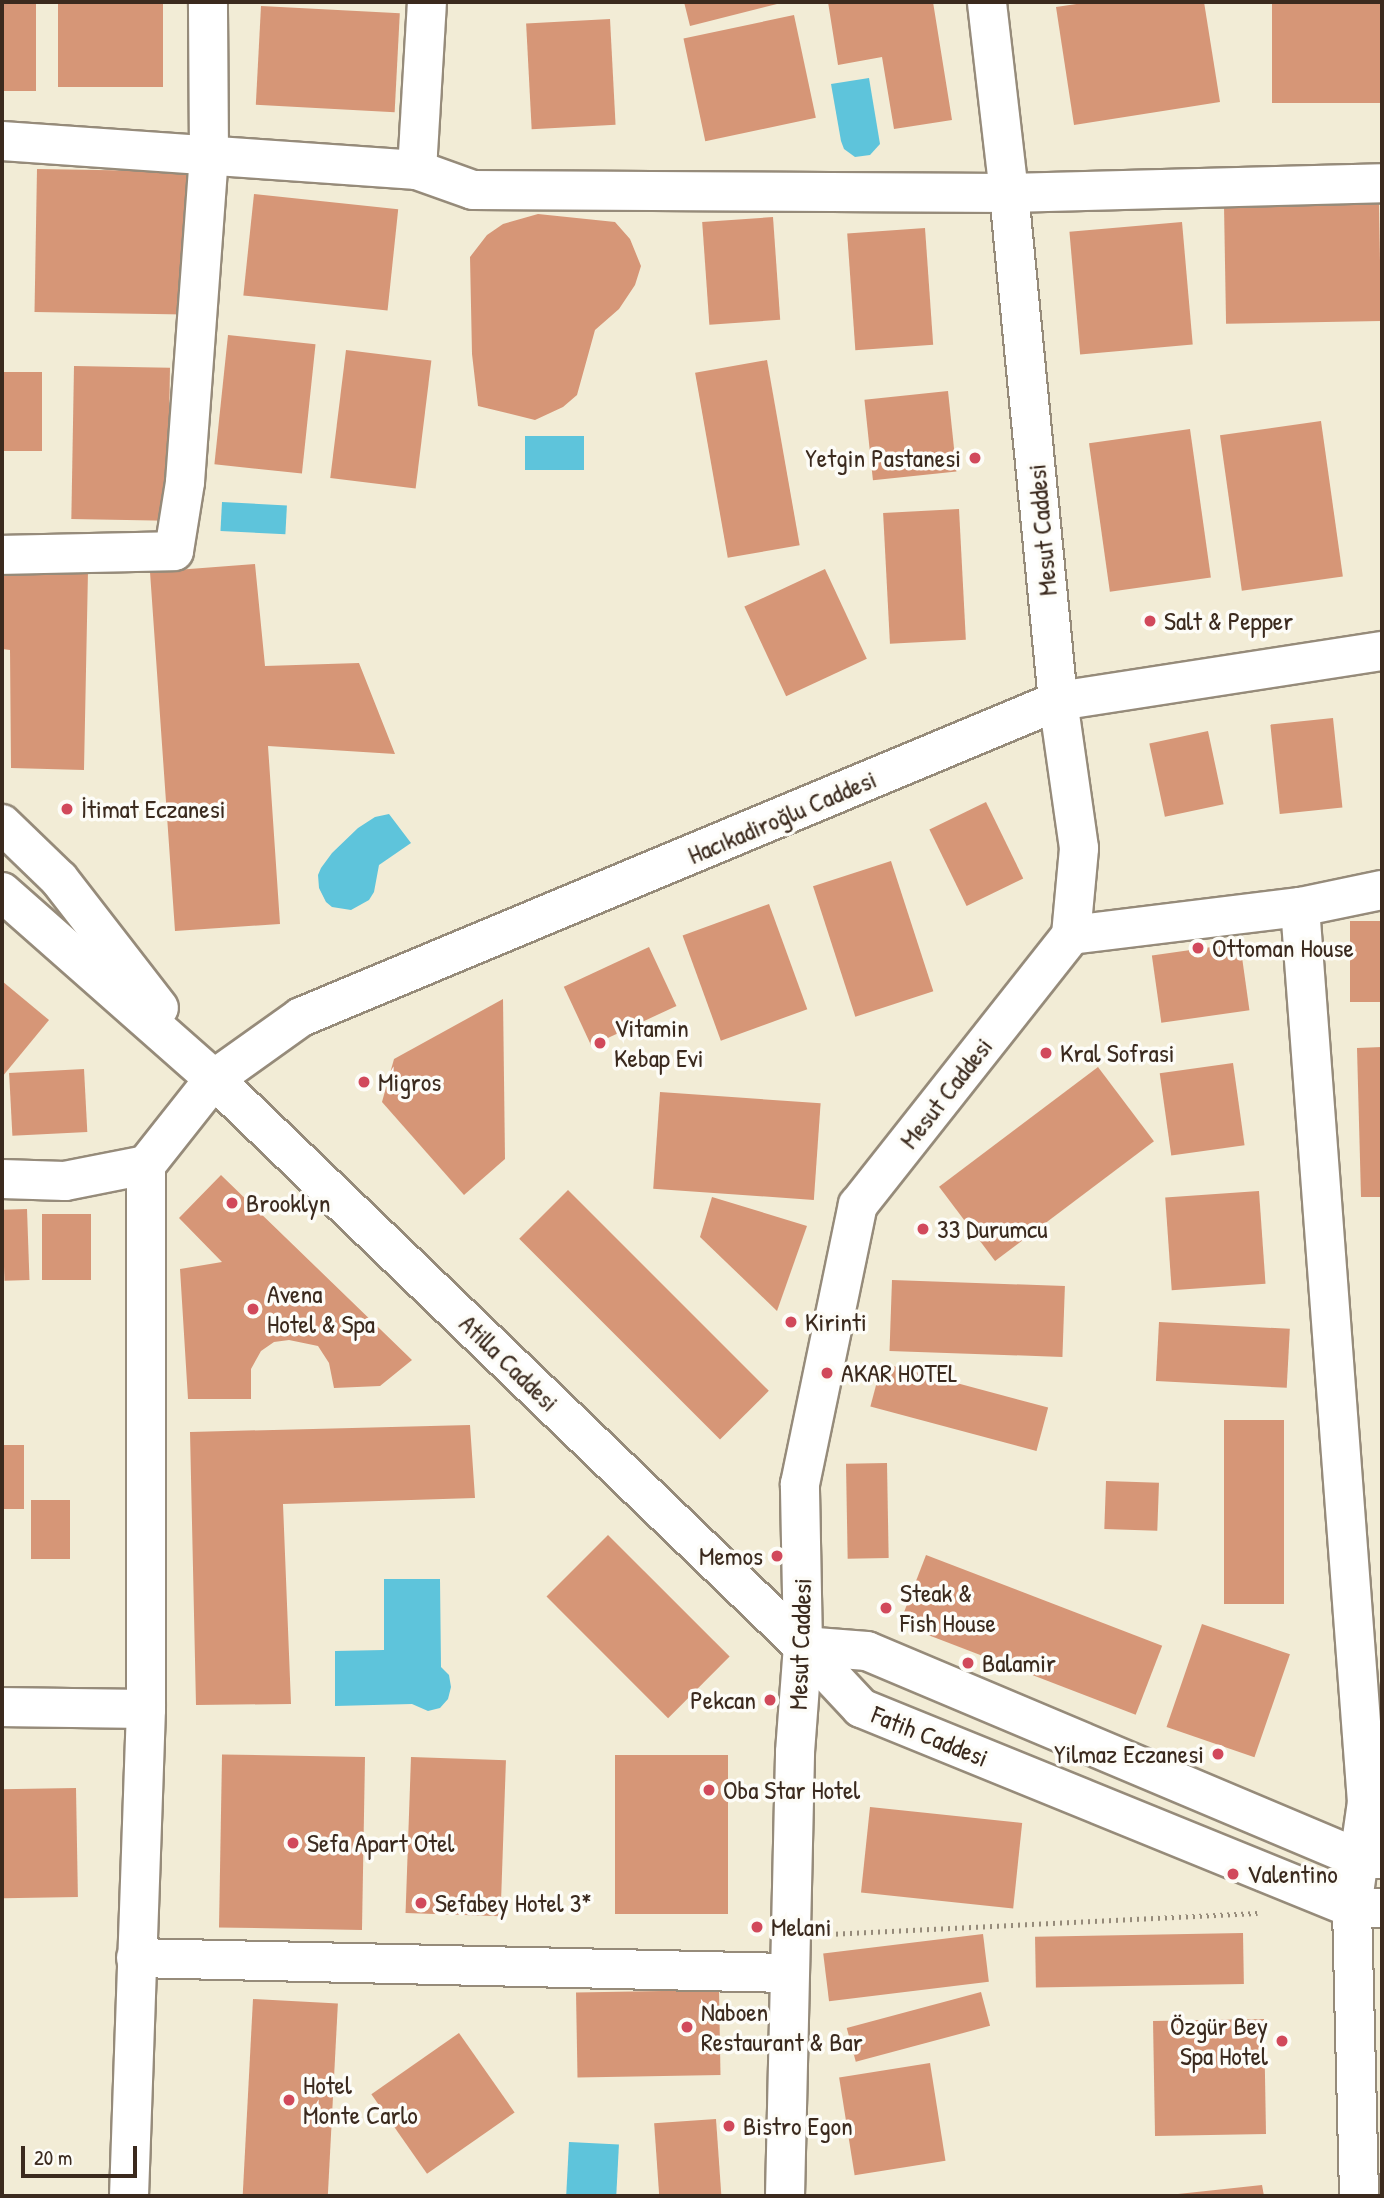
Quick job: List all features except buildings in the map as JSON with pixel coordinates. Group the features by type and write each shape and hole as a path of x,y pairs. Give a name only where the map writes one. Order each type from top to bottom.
{"street":[{"path":"2,555 174,551 185,482 209,154 208,2"},
{"path":"417,170 427,2"},
{"name":"Mesut Caddesi","path":"785,2196 795,1752 803,1646 800,1484 858,1205 1072,935 1079,848 1058,701 1009,192 987,2"},
{"path":"2,141 417,170 473,190 1009,192 1382,183"},
{"name":"Hacıkadiroğlu Caddesi","path":"146,1165 214,1079 301,1017 1058,701 1382,651"},
{"path":"2,824 59,879 214,1079"},
{"path":"1072,935 1300,907 1382,890"},
{"path":"2,892 214,1079"},
{"path":"1300,907 1371,1859 1367,1908 1359,2196"},
{"name":"Atilla Caddesi","path":"214,1079 803,1646"},
{"path":"2,1179 65,1181 146,1165 146,1709 129,2196"},
{"name":"Fatih Caddesi","path":"803,1646 867,1651 1371,1859"},
{"name":"Fatih Caddesi","path":"803,1646 861,1709 1367,1908"},
{"path":"2,1707 146,1709"},
{"path":"136,1958 789,1954"}],"path":[{"path":"789,1954 1270,1912"}],"water":[{"path":"869,78 880,144 870,155 855,157 844,149 841,141 831,84"},
{"path":"525,436 584,436 584,470 525,470"},
{"path":"222,502 287,505 285,534 220,531"},
{"path":"389,814 411,843 379,865 374,892 369,900 351,910 332,907 326,902 319,888 318,875 321,868 332,853 358,828 375,817"},
{"path":"384,1579 440,1579 441,1667 449,1675 451,1687 448,1699 440,1708 428,1711 412,1704 335,1706 335,1651 384,1650"},
{"path":"569,2142 619,2145 616,2196 566,2196"}],"place":[{"name":"Yetgin Pastanesi","path":"975,458"},
{"name":"Salt & Pepper","path":"1150,621"},
{"name":"İtimat Eczanesi","path":"67,809"},
{"name":"Ottoman House","path":"1198,948"},
{"name":"Vitamin Kebap Evi","path":"600,1043"},
{"name":"Kral Sofrasi","path":"1046,1053"},
{"name":"Migros","path":"364,1082"},
{"name":"Brooklyn","path":"232,1203"},
{"name":"33 Durumcu","path":"923,1229"},
{"name":"Avena Hotel & Spa","path":"253,1309"},
{"name":"Kirinti","path":"791,1322"},
{"name":"AKAR HOTEL","path":"827,1373"},
{"name":"Memos","path":"777,1556"},
{"name":"Steak & Fish House","path":"886,1608"},
{"name":"Balamir","path":"968,1663"},
{"name":"Pekcan","path":"770,1700"},
{"name":"Yilmaz Eczanesi","path":"1218,1754"},
{"name":"Oba Star Hotel","path":"709,1790"},
{"name":"Sefa Apart Otel","path":"293,1843"},
{"name":"Valentino","path":"1233,1874"},
{"name":"Sefabey Hotel 3*","path":"421,1903"},
{"name":"Melani","path":"757,1927"},
{"name":"Naboen Restaurant & Bar","path":"687,2027"},
{"name":"Özgür Bey Spa Hotel","path":"1282,2041"},
{"name":"Hotel Monte Carlo","path":"289,2100"},
{"name":"Bistro Egon","path":"729,2126"}]}
